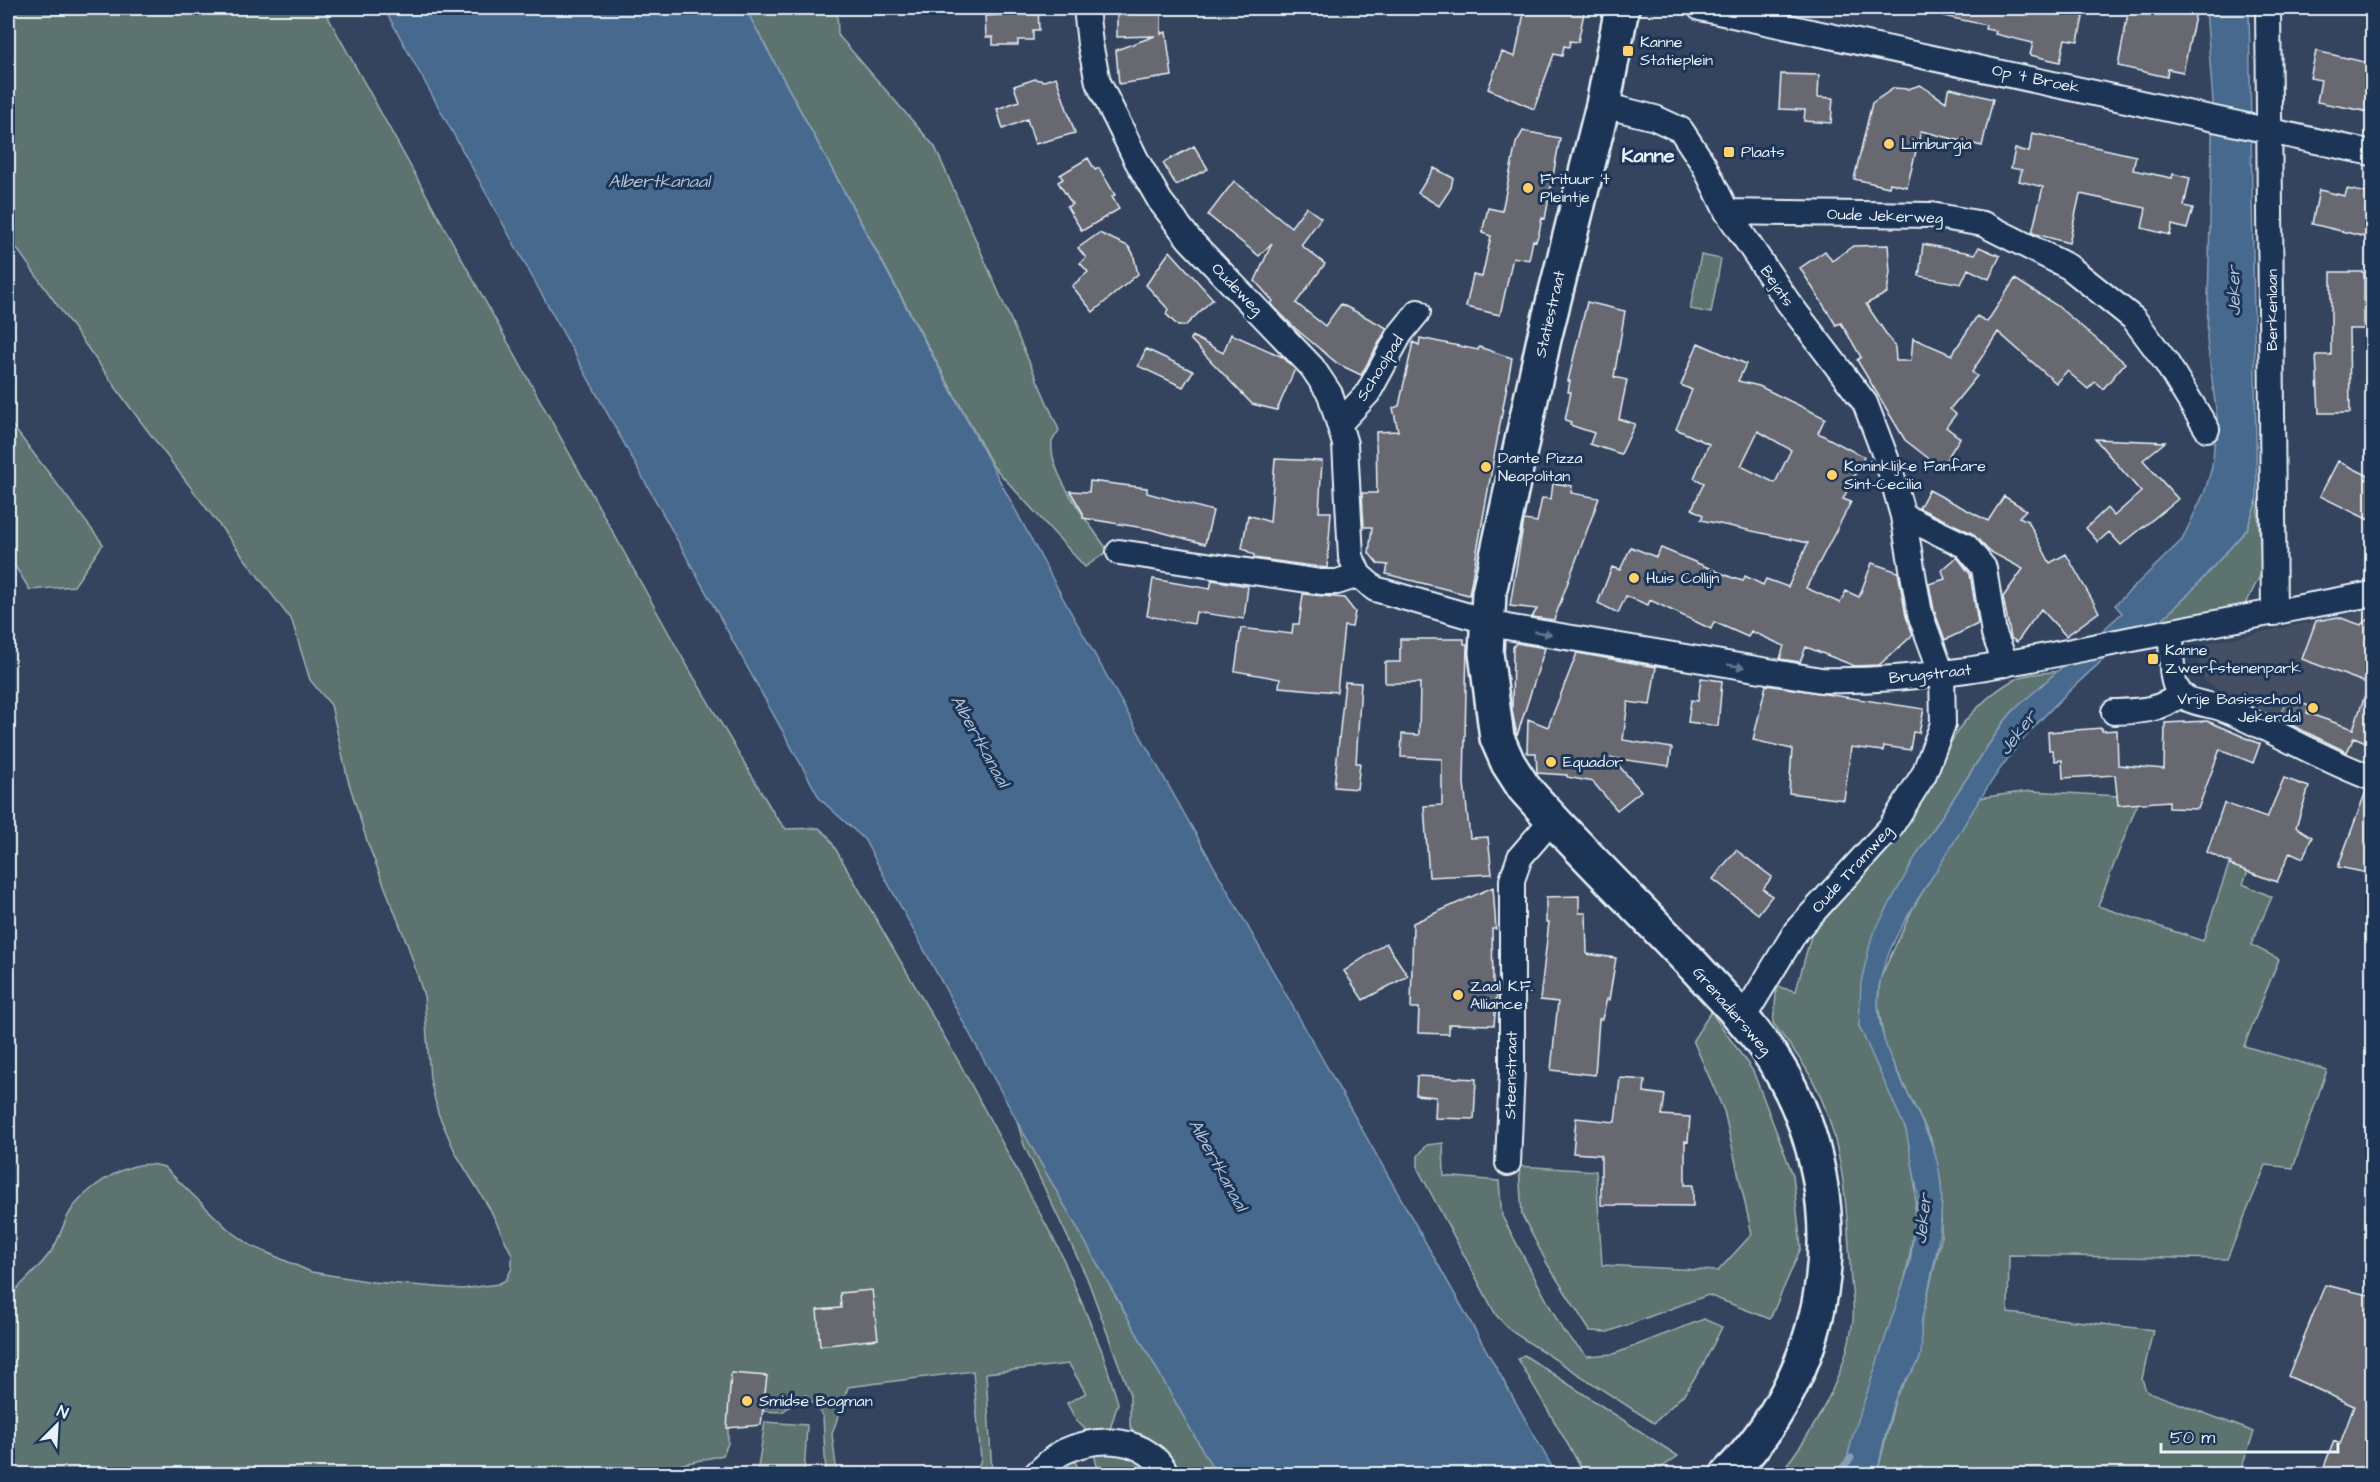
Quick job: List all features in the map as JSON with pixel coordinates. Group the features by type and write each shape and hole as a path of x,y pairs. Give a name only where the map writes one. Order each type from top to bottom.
{"main road":[{"name":"Statiestraat","path":"1486,622 1489,593 1544,339 1603,105 1622,8"},
{"name":"Grenadiersweg","path":"1486,622 1486,653 1497,738 1508,763 1524,788 1552,820 1743,1018 1777,1065 1796,1099 1813,1147 1823,1202 1825,1256 1818,1313 1808,1346 1781,1403 1768,1425 1728,1474"}],"street":[{"name":"Oudeweg","path":"1086,8 1090,44 1098,82 1137,161 1160,201 1189,239 1312,367 1330,394 1345,444 1351,557 1359,575"},
{"name":"Op 't Broek","path":"1700,8 2373,153"},
{"name":"Berkenlaan","path":"2268,8 2263,130 2274,613"},
{"name":"Bejats","path":"1603,105 1655,118 1681,130 1704,165 1726,212 1788,302 1865,404 1889,466 1903,516 1920,614 1942,674"},
{"name":"Oude Jekerweg","path":"1726,212 1931,215 1983,224 2069,267 2134,319 2166,362 2207,429"},
{"name":"Schoolpad","path":"1340,423 1368,393 1400,334 1418,312"},
{"path":"1903,516 1966,546 1984,568 1994,634 2006,664"},
{"path":"1119,552 1330,583 1359,575 1375,589 1486,622"},
{"name":"Brugstraat","path":"1486,622 1821,680 1858,681 1942,674 2006,664 2373,594"},
{"path":"2171,632 2175,686 2181,694 2192,701 2220,708 2336,765 2373,778"},
{"name":"Oude Tramweg","path":"1743,1018 1796,932 1890,828 1924,774 1943,724 1942,674"},
{"path":"2114,712 2149,710 2167,706 2181,694"},
{"name":"Steenstraat","path":"1509,1152 1512,880 1520,857 1552,820"},
{"path":"1036,1474 1062,1452 1094,1441 1119,1441 1147,1453 1162,1466 1167,1474"}],"shaded area":[{"name":"Vrije Basisschool Jekerdal","path":"2372,610 2372,763 2300,732 2209,684 2195,670 2208,643"}],"green space":[{"path":"8,8 323,8 682,657 776,817 786,829 819,828 828,836 959,1062 1059,1249 1102,1351 1118,1403 1110,1429 1089,1433 1076,1420 1067,1403 1086,1393 1069,1364 986,1373 992,1474 976,1474 981,1459 973,1371 848,1387 832,1434 837,1474 826,1474 823,1416 806,1395 782,1412 758,1411 743,1417 728,1430 728,1443 723,1455 639,1474 8,1474 8,1298 49,1254 75,1205 103,1180 127,1168 140,1165 164,1167 228,1229 252,1246 311,1272 373,1282 462,1289 498,1284 506,1280 512,1268 512,1255 490,1209 456,1154 438,1113 430,1079 424,996 408,946 368,844 348,780 331,705 310,680 292,621 129,406 8,236"},
{"path":"745,8 837,8 838,35 935,147 1059,430 1052,442 1053,455 1063,484 1108,551 1085,567 993,466"},
{"path":"1701,255 1721,259 1711,313 1690,309"},
{"path":"8,420 103,544 74,586 30,590 8,555"},
{"path":"2257,500 2262,572 2245,605 2161,620 2186,597 2247,529"},
{"path":"2060,671 2014,710 2003,723 1917,854 1859,1026 1891,1091 1906,1130 1914,1173 1915,1217 1909,1260 1898,1304 1843,1474 1779,1474 1816,1421 1836,1382 1849,1340 1853,1320 1853,1299 1844,1187 1834,1135 1816,1086 1800,1059 1773,1023 1777,987 1796,991 1815,921 1914,807 1966,720 1986,700 2010,682 2027,675"},
{"path":"2030,791 2119,796 2138,802 2098,906 2203,941 2229,864 2248,871 2243,884 2272,897 2251,945 2279,959 2244,1046 2327,1070 2293,1168 2266,1165 2227,1259 2009,1255 2008,1313 2153,1330 2142,1379 2146,1391 2254,1432 2239,1474 1877,1474 1896,1396 1920,1358 1921,1322 1941,1239 1941,1184 1931,1139 1885,1047 1878,1004 1880,979 1913,908 1979,798"},
{"path":"1711,1012 1753,1071 1793,1175 1801,1248 1770,1319 1708,1295 1608,1332 1590,1331 1548,1265 1522,1215 1519,1166 1596,1171 1602,1265 1718,1271 1752,1234 1724,1111 1693,1040"},
{"path":"1017,1121 1216,1474 1177,1474 1165,1456 1133,1433 1130,1425 1130,1395 1087,1278 1024,1145"},
{"path":"1443,1143 1444,1176 1499,1181 1502,1216 1563,1331 1587,1356 1614,1354 1704,1319 1722,1327 1704,1363 1685,1393 1654,1423 1511,1331 1496,1315 1418,1169 1418,1156 1427,1145"},
{"path":"1524,1355 1678,1456 1652,1474 1585,1474 1518,1359"},
{"path":"765,1422 807,1425 804,1474 757,1474"},
{"path":"1100,1452 1134,1456 1153,1474 1099,1474 1094,1454"},
{"path":"1074,1458 1080,1474 1054,1474"}],"water":[{"name":"Albertkanaal","path":"384,8 745,8 1064,600 1556,1474 1216,1474 1017,1121 864,839 820,799"},
{"name":"Jeker","path":"2206,8 2249,8 2257,500 2247,529 2186,597 2161,620 2143,624 2064,696 2021,742 1982,796 1914,905 1893,944 1879,985 1878,1004 1881,1028 1897,1073 1929,1138 1937,1161 1941,1185 1941,1219 1921,1324 1920,1358 1897,1394 1877,1474 1843,1474 1853,1435 1910,1263 1918,1195 1906,1130 1859,1026 1861,982 1872,936 1917,854 2003,723 2014,710 2122,613 2115,605 2182,540 2205,491 2212,467 2217,418 2207,340 2213,103"}],"building":[{"path":"1002,8 1038,8 1039,30 1033,30 1033,40 1018,40 1018,45 993,45 993,37 986,37 985,16 1002,15"},
{"path":"1117,8 1161,8 1161,34 1166,32 1172,76 1119,84 1116,50 1155,36 1117,37"},
{"path":"1525,8 1585,8 1578,42 1570,41 1569,47 1564,46 1562,56 1554,54 1534,109 1488,89 1502,52 1515,57"},
{"path":"1944,8 2085,8 2078,41 2065,39 2060,62 2030,55 2033,43 1995,34 1996,31 1985,29 1986,25 1943,16"},
{"path":"2129,8 2172,8 2196,12 2183,72 2168,69 2167,77 2118,66"},
{"path":"2316,51 2373,64 2370,112 2317,102 2321,80 2310,78"},
{"path":"1781,74 1819,75 1818,97 1833,98 1831,123 1804,121 1805,110 1779,109"},
{"path":"1056,77 1075,133 1035,144 1027,119 1003,129 997,109 1019,101 1014,86 1035,79 1044,81"},
{"name":"Limburgia","path":"1920,85 1946,102 1948,90 1951,88 1993,99 1982,146 1921,131 1907,187 1890,183 1889,187 1854,179 1872,103 1894,88 1908,89"},
{"path":"1523,131 1560,138 1545,219 1542,218 1536,241 1533,240 1529,260 1513,257 1500,315 1466,307 1473,275 1482,277 1491,236 1482,233 1488,208 1502,211 1516,143"},
{"path":"2032,133 2136,156 2133,170 2172,178 2173,174 2190,178 2184,206 2193,208 2187,229 2172,225 2170,235 2142,228 2146,208 2080,194 2069,243 2032,233 2043,187 2019,181 2022,170 2011,168 2015,149 2029,152"},
{"path":"1194,146 1208,169 1176,185 1163,163"},
{"path":"1088,158 1095,170 1099,168 1115,195 1112,197 1119,209 1082,231 1067,207 1072,204 1058,182 1063,179 1060,175"},
{"path":"1434,168 1453,178 1451,188 1439,206 1418,193"},
{"path":"1234,181 1291,227 1306,207 1321,218 1301,245 1325,264 1296,303 1325,326 1341,304 1387,328 1361,375 1338,364 1296,329 1271,304 1273,301 1255,281 1272,243 1259,256 1208,215"},
{"path":"2347,189 2373,194 2370,238 2312,224 2319,190 2345,196"},
{"path":"1099,233 1128,246 1133,253 1138,274 1093,312 1072,286 1088,272 1080,263 1086,258 1078,248"},
{"path":"1923,244 1975,254 1979,247 2000,256 1989,279 1968,269 1961,284 1919,276"},
{"path":"1888,245 1890,272 1887,293 1866,304 1895,347 1896,361 1911,361 1913,338 1952,355 1977,316 1987,322 2015,279 2056,305 2125,363 2103,389 2095,382 2088,389 2067,371 2056,383 1998,332 1972,372 1977,376 1950,409 1956,414 1946,427 1960,438 1941,468 1905,440 1857,360 1861,357 1841,323 1836,325 1800,268 1825,251 1832,261 1853,246"},
{"path":"1170,251 1213,299 1185,326 1178,326 1166,314 1168,309 1146,285"},
{"path":"2331,272 2364,272 2364,329 2349,329 2350,413 2319,413 2316,355 2331,355"},
{"path":"1587,302 1625,311 1614,377 1627,380 1619,419 1635,424 1621,454 1590,444 1594,433 1570,425 1571,422 1565,420 1571,392 1568,392 1570,381 1568,381"},
{"path":"1231,334 1283,357 1295,369 1277,410 1252,404 1190,339 1192,336 1223,353"},
{"path":"1420,338 1478,350 1479,347 1512,358 1469,595 1386,574 1388,565 1378,564 1369,553 1372,527 1364,527 1362,493 1377,493 1376,432 1398,431 1393,408 1399,406 1413,342 1419,345"},
{"path":"1698,343 1746,364 1738,381 1759,386 1825,418 1818,433 1864,457 1843,499 1851,502 1806,588 1840,603 1846,591 1859,597 1872,563 1898,572 1906,616 1913,635 1879,665 1855,666 1806,647 1800,662 1780,659 1784,646 1751,631 1748,637 1714,622 1711,629 1650,600 1648,605 1626,596 1618,613 1598,603 1612,567 1620,570 1631,547 1656,557 1661,548 1733,578 1743,581 1745,576 1763,585 1766,579 1788,587 1808,543 1701,520 1703,515 1692,509 1704,483 1694,478 1709,444 1676,429 1692,390 1681,385","holes":["1758,431 1791,450 1775,483 1741,466"]},
{"path":"1146,349 1193,371 1183,387 1138,366"},
{"path":"2095,439 2165,442 2143,460 2178,499 2121,545 2109,532 2098,542 2086,528 2107,508 2114,516 2141,492"},
{"path":"1275,459 1322,461 1319,512 1331,512 1327,568 1254,558 1254,555 1242,548 1248,515 1270,522"},
{"path":"2338,461 2373,478 2373,522 2320,496"},
{"path":"1090,481 1147,488 1147,493 1213,511 1205,544 1150,529 1083,518 1083,513 1070,491 1089,492"},
{"path":"1553,483 1572,486 1571,493 1599,498 1554,620 1532,617 1537,609 1510,606 1524,520 1537,522 1542,498 1551,499"},
{"path":"1929,490 1988,521 2004,496 2026,510 2019,517 2028,521 2050,563 2066,554 2099,612 2066,636 2041,609 2017,642 2011,638 2003,597 2023,569 1989,551 1972,533 1919,508"},
{"path":"1957,557 1970,574 1978,624 1945,640 1934,610 1929,584 1945,579 1942,570"},
{"path":"1153,579 1210,589 1212,580 1248,586 1244,619 1196,612 1194,624 1147,616"},
{"path":"1303,594 1344,598 1355,612 1352,627 1344,626 1337,692 1279,687 1280,679 1235,671 1241,628 1292,634 1293,624 1299,624"},
{"path":"2373,616 2373,745 2354,737 2347,752 2279,719 2287,698 2309,706 2307,713 2353,729 2369,684 2302,659 2316,621 2338,617 2361,625"},
{"path":"1400,639 1464,639 1464,644 1467,644 1464,783 1470,838 1488,837 1492,874 1429,877 1424,806 1442,805 1442,759 1401,757 1402,734 1419,735 1420,683 1385,683 1385,662 1400,662"},
{"path":"1516,643 1545,648 1517,736 1512,710 1513,647"},
{"path":"1577,653 1656,667 1650,705 1628,702 1623,740 1672,748 1669,766 1612,758 1641,791 1617,810 1593,782 1567,777 1567,775 1537,773 1536,753 1527,753 1528,719 1548,727"},
{"path":"1701,678 1722,681 1718,726 1688,722 1691,700 1698,701"},
{"path":"1345,682 1361,683 1356,763 1360,763 1357,789 1334,787"},
{"path":"1766,685 1924,709 1919,733 1913,732 1910,750 1884,746 1883,751 1851,747 1844,800 1789,793 1792,749 1753,740"},
{"path":"2207,721 2260,744 2253,763 2220,749 2198,809 2169,808 2169,801 2118,805 2115,775 2063,778 2062,760 2055,761 2052,750 2049,750 2048,732 2102,728 2102,731 2117,730 2118,765 2164,769 2165,723"},
{"path":"2284,778 2309,787 2296,827 2312,837 2303,858 2290,852 2277,882 2230,865 2231,863 2207,852 2224,803 2267,818"},
{"path":"2366,791 2373,792 2373,874 2338,867"},
{"path":"1736,850 1772,877 1763,889 1772,896 1758,914 1713,879"},
{"path":"1493,887 1496,929 1492,929 1493,984 1498,983 1494,1025 1449,1024 1449,1034 1418,1033 1419,1008 1411,1008 1413,923"},
{"path":"1579,896 1579,913 1586,913 1587,954 1616,958 1609,1000 1607,999 1602,1019 1599,1019 1595,1075 1551,1070 1558,1002 1540,1000 1549,922 1546,922 1546,897"},
{"path":"1386,943 1408,976 1363,1000 1344,971"},
{"path":"1417,1076 1476,1079 1474,1119 1435,1118 1436,1097 1416,1095"},
{"path":"1620,1078 1645,1080 1644,1092 1665,1095 1662,1115 1690,1117 1688,1142 1685,1141 1685,1185 1693,1185 1693,1206 1601,1205 1601,1155 1573,1153 1576,1118 1615,1122"},
{"path":"2325,1285 2373,1296 2373,1447 2362,1474 2321,1474 2334,1441 2340,1444 2354,1406 2288,1376"},
{"path":"872,1290 878,1339 820,1346 817,1310 841,1308 840,1293"},
{"name":"Smidse Bogman","path":"731,1373 767,1376 761,1425 727,1428"}],"waterway":[{"path":"1837,1474 1851,1458"}],"place":[{"name":"Kanne Statieplein","path":"1628,51"},
{"name":"Limburgia","path":"1889,144"},
{"name":"Plaats","path":"1729,152"},
{"name":"Frituur 't Pleintje","path":"1528,188"},
{"name":"Dante Pizza Neapolitan","path":"1486,467"},
{"name":"Koninklijke Fanfare Sint-Cecilia","path":"1832,475"},
{"name":"Huis Collijn","path":"1634,578"},
{"name":"Kanne Zwerfstenenpark","path":"2153,659"},
{"name":"Vrije Basisschool Jekerdal","path":"2313,708"},
{"name":"Equador","path":"1551,762"},
{"name":"Zaal K.F. Alliance","path":"1458,995"},
{"name":"Smidse Bogman","path":"747,1401"}],"district":[{"name":"Kanne","path":"1648,156"}]}
